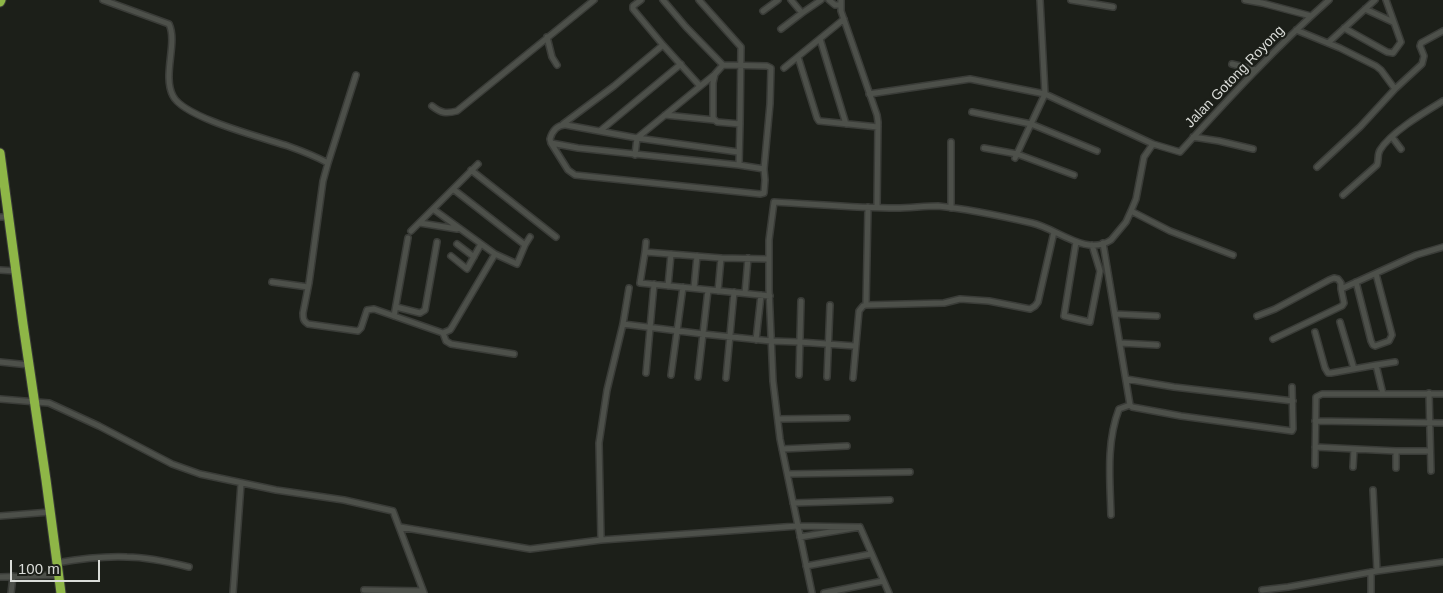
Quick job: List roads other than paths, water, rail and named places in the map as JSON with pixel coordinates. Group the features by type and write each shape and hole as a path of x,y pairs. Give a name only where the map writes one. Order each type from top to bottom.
{"highway":[{"path":"0,153 4,217 16,271 60,593"}],"street":[{"path":"103,0 169,24 172,32 170,85 173,97 186,109 211,120 328,162"},
{"path":"432,106 442,113 457,111 594,0"},
{"path":"641,0 633,6 633,9 700,86"},
{"path":"662,0 723,65 767,66 771,68 764,169 765,190 762,194 575,175 568,170 551,143 552,133 614,86 663,45"},
{"path":"700,0 740,45 742,51 739,165"},
{"path":"763,11 778,0"},
{"path":"791,0 802,14"},
{"path":"781,29 821,0"},
{"path":"829,0 835,4 841,2 844,19 877,115 877,208"},
{"path":"1016,156 1045,94 1040,0"},
{"path":"1071,0 1113,7"},
{"path":"1245,0 1262,2 1311,16"},
{"name":"Jalan Gotong Royong","path":"1153,144 1180,152 1227,99 1296,30 1330,0"},
{"path":"1328,43 1375,0"},
{"path":"1344,28 1392,53 1401,43 1386,0"},
{"path":"1365,9 1393,22"},
{"path":"784,68 844,19"},
{"path":"1296,30 1376,66 1395,89"},
{"path":"1318,167 1422,64 1424,56 1420,46 1421,43 1443,32"},
{"path":"547,37 552,57 557,65"},
{"path":"820,39 846,124"},
{"path":"798,57 817,118 821,122 878,127"},
{"path":"600,131 681,64"},
{"path":"1232,64 1256,70"},
{"path":"635,155 637,138 715,74 723,65"},
{"path":"714,120 712,115 715,74"},
{"path":"356,75 328,162 303,318 304,322 354,332 361,328 367,310 374,309 443,332 450,330 495,254"},
{"path":"812,593 782,449 773,381 769,240 774,202 877,208 936,206 951,208 1039,224 1076,242 1092,245 1108,242 1126,222 1136,199 1144,157 1153,144 1045,94 970,79 869,94"},
{"path":"1343,194 1377,165 1380,151 1392,137 1443,101"},
{"path":"972,112 1031,124 1097,151"},
{"path":"665,114 740,124"},
{"path":"563,125 637,138 738,152"},
{"path":"1392,137 1401,149"},
{"path":"1193,138 1253,148"},
{"path":"951,142 951,208"},
{"path":"551,143 635,155 764,169"},
{"path":"984,148 1016,156 1074,175"},
{"path":"411,231 478,164"},
{"path":"471,170 556,237"},
{"path":"453,189 525,245"},
{"path":"866,306 868,207"},
{"path":"433,209 495,254 517,264 530,237"},
{"path":"1131,212 1170,232 1233,256"},
{"path":"420,222 460,229"},
{"path":"853,378 859,311 861,308 866,306 944,303 960,299 989,301 1030,309 1036,306 1038,302 1054,232"},
{"path":"394,316 408,238"},
{"path":"396,307 420,312 423,312 426,308 437,242"},
{"path":"646,242 640,283 770,296"},
{"path":"1076,242 1064,316 1090,322 1100,271 1092,245"},
{"path":"1104,243 1130,405"},
{"path":"456,244 474,257"},
{"path":"451,256 467,269 481,244"},
{"path":"1341,289 1416,255 1443,247"},
{"path":"645,252 722,258 769,259"},
{"path":"668,286 671,254"},
{"path":"694,288 697,256"},
{"path":"718,290 722,258"},
{"path":"745,293 748,258"},
{"path":"0,270 16,271"},
{"path":"1356,282 1372,345 1375,346 1389,341 1392,335 1376,274"},
{"path":"1257,316 1275,309 1334,278 1340,280 1344,302 1342,306 1272,339"},
{"path":"272,282 308,288"},
{"path":"646,373 654,284"},
{"path":"671,375 683,287"},
{"path":"601,540 598,458 600,434 607,390 623,324 629,288"},
{"path":"698,377 708,290"},
{"path":"726,378 734,292"},
{"path":"756,340 761,295"},
{"path":"800,375 801,301"},
{"path":"827,377 830,305"},
{"path":"1115,314 1157,316"},
{"path":"1340,322 1354,369"},
{"path":"623,324 756,340 856,346"},
{"path":"443,332 446,341 451,344 514,354"},
{"path":"1315,332 1325,368 1331,373 1395,362"},
{"path":"1120,343 1157,345"},
{"path":"0,362 29,365"},
{"path":"1376,365 1383,394"},
{"path":"1126,379 1174,387 1293,401"},
{"path":"1130,405 1135,408 1181,416 1291,432 1293,429 1292,387"},
{"path":"1430,393 1431,470"},
{"path":"1315,464 1316,398 1320,395 1443,394"},
{"path":"0,399 47,402 184,469 200,474 241,484 393,511 424,592 364,590"},
{"path":"1111,515 1109,454 1114,422 1119,409 1130,405"},
{"path":"778,419 847,418"},
{"path":"1315,421 1443,423"},
{"path":"782,449 847,446"},
{"path":"1315,447 1430,451"},
{"path":"1353,467 1354,449"},
{"path":"1396,451 1396,468"},
{"path":"788,474 910,472"},
{"path":"234,593 241,484"},
{"path":"1372,593 1374,572 1373,490"},
{"path":"793,503 890,500"},
{"path":"0,516 50,512"},
{"path":"400,527 530,549 601,540 798,526 860,527"},
{"path":"800,538 860,527"},
{"path":"860,527 889,593"},
{"path":"806,566 871,554"},
{"path":"56,563 128,557 164,561 189,567"},
{"path":"1262,590 1443,562"},
{"path":"0,577 58,575"},
{"path":"11,593 13,576"},
{"path":"824,593 883,581"}]}
